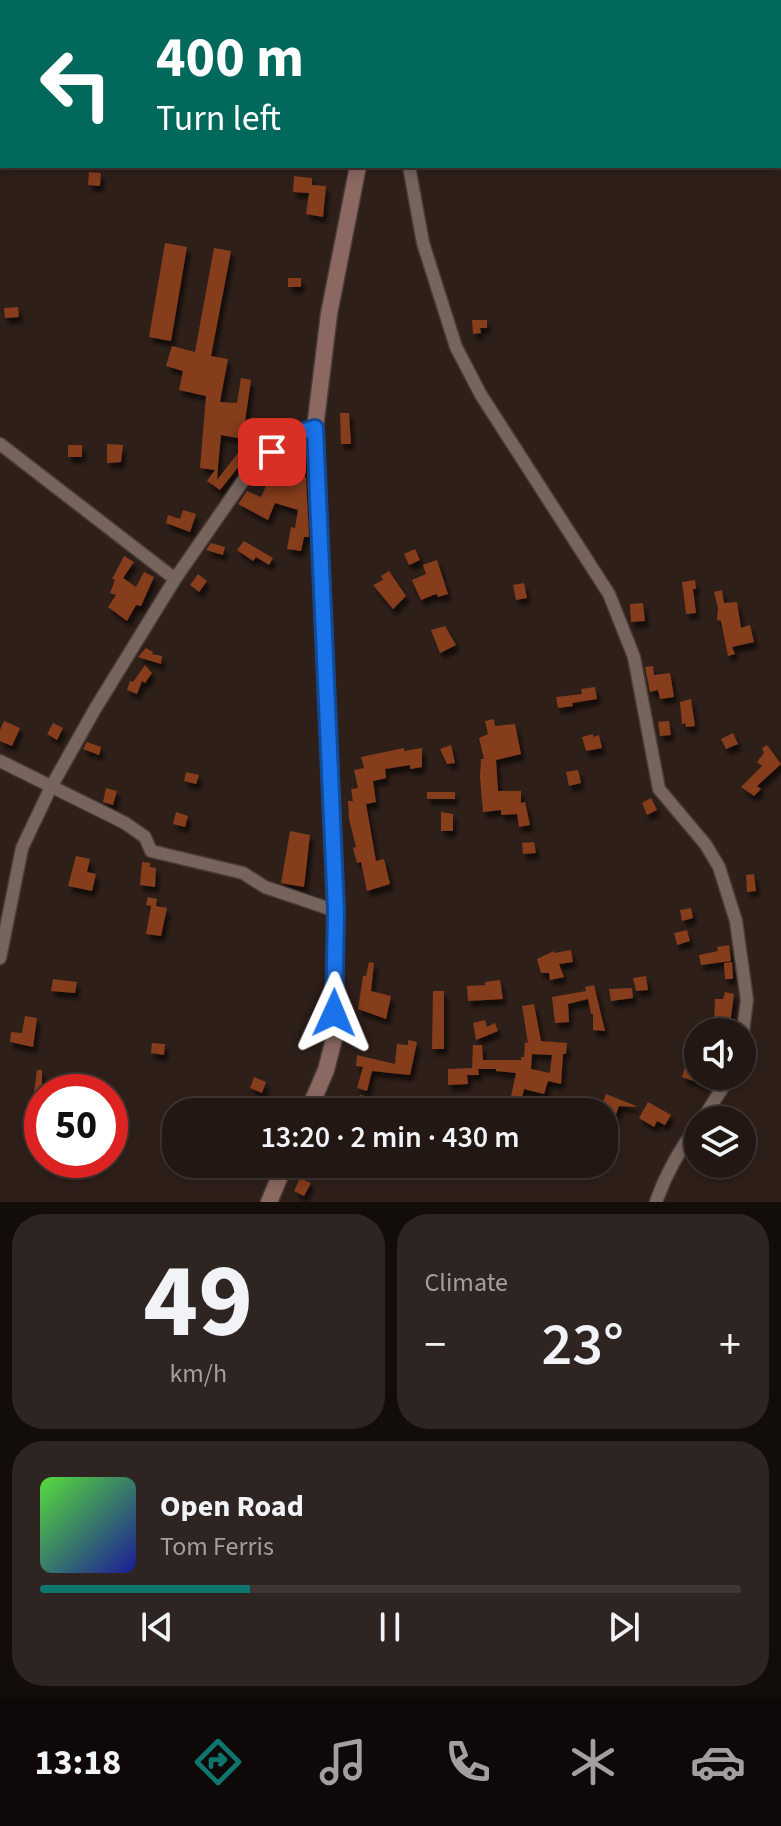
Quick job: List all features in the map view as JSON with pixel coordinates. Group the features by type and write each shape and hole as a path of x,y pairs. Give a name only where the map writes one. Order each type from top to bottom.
{"main road":[{"path":"314,1098 334,1039 336,911 315,428 329,314 358,168"},
{"path":"269,1202 279,1178"}],"street":[{"path":"409,168 426,255 456,347 481,395 609,594 634,657 659,789 706,845 719,867 736,921 747,1000 745,1018"},
{"path":"0,958 22,848 51,787 175,579 245,478 284,443 299,433 315,428"},
{"path":"0,444 175,579"},
{"path":"0,761 125,823 145,837 151,851 243,873 265,887 336,911"},
{"path":"656,1202 664,1177 684,1144"}],"building":[{"path":"89,172 101,173 100,186 88,185"},
{"path":"294,176 312,178 312,185 326,186 323,217 306,214 309,193 293,192"},
{"path":"165,243 187,247 171,341 149,337"},
{"path":"214,248 231,251 211,356 228,359 220,402 237,403 241,378 251,380 244,428 269,442 259,441 220,490 207,481 215,470 200,468 206,396 179,390 183,371 166,366 172,346 195,352","holes":["221,435 248,440 217,480"]},
{"path":"288,278 301,278 301,287 288,287"},
{"path":"18,307 19,317 5,318 4,308"},
{"path":"472,320 487,320 487,328 480,328 481,333 473,334"},
{"path":"340,413 349,413 351,444 341,444"},
{"path":"107,444 123,445 121,462 107,463"},
{"path":"68,445 82,445 82,457 68,457"},
{"path":"297,445 305,446 309,537 304,537 301,551 287,549 298,510 275,503 268,520 238,504 247,491 261,497 272,472 282,476 284,468 290,470 291,449"},
{"path":"183,510 196,514 190,532 166,523 168,515 180,519"},
{"path":"244,541 273,558 269,565 256,557 253,561 237,550"},
{"path":"211,543 225,547 223,555 206,550"},
{"path":"415,549 420,560 409,565 404,554"},
{"path":"124,556 134,562 123,578 136,587 144,572 154,577 141,606 136,605 127,621 108,607 116,595 110,593 115,580 112,579"},
{"path":"437,560 448,594 421,600 412,580 426,574 423,565"},
{"path":"389,571 406,596 393,609 373,585 383,580 381,576"},
{"path":"198,574 207,581 199,592 190,585"},
{"path":"695,580 696,613 686,614 682,582"},
{"path":"524,583 527,598 516,600 513,585"},
{"path":"722,590 724,603 737,602 741,628 750,625 754,642 732,647 735,654 728,656 721,621 717,620 714,592"},
{"path":"643,603 645,621 631,622 630,604"},
{"path":"445,626 456,645 440,653 431,630"},
{"path":"146,648 152,654 162,656 161,664 138,657"},
{"path":"145,665 152,673 145,683 142,681 137,694 127,690 130,681 133,682"},
{"path":"653,666 654,675 670,673 674,697 660,699 658,690 650,692 645,667"},
{"path":"595,687 597,699 558,708 556,697 582,694 581,689"},
{"path":"691,699 695,726 686,727 685,723 682,724 680,702"},
{"path":"494,719 495,726 515,724 521,754 496,760 498,791 521,791 521,803 525,802 530,825 519,827 517,814 501,815 501,810 483,812 480,777 481,759 484,759 479,738 488,734 485,721"},
{"path":"4,721 20,728 12,746 0,741"},
{"path":"669,721 671,735 660,736 658,722"},
{"path":"53,723 63,728 57,740 47,734"},
{"path":"733,733 738,744 726,749 721,739"},
{"path":"593,734 593,737 599,735 602,748 586,751 582,737"},
{"path":"87,742 101,747 99,755 83,749"},
{"path":"451,745 455,763 447,764 440,749"},
{"path":"767,745 781,764 757,786 761,789 754,796 741,787 762,766 757,762 764,753 762,748"},
{"path":"404,748 404,751 422,748 422,767 410,769 410,765 385,769 386,778 373,781 376,802 366,804 376,861 384,859 390,884 367,891 361,862 357,863 353,848 356,847 349,819 348,801 353,801 351,789 358,788 354,770 364,768 361,757"},
{"path":"578,770 581,783 569,786 566,772"},
{"path":"186,772 199,775 196,784 184,781"},
{"path":"106,788 117,791 113,805 103,802"},
{"path":"427,792 455,792 455,799 427,799"},
{"path":"651,798 657,810 647,815 642,803"},
{"path":"176,812 188,816 185,827 173,824"},
{"path":"441,812 453,814 453,831 441,831"},
{"path":"290,831 310,835 304,887 281,883"},
{"path":"534,842 536,853 523,854 522,843"},
{"path":"76,856 90,859 87,872 96,874 92,891 68,886"},
{"path":"142,862 156,868 155,887 140,885"},
{"path":"754,874 756,891 747,892 746,875"},
{"path":"148,897 157,899 156,906 167,908 161,936 146,934 151,906 146,905"},
{"path":"691,908 693,918 682,921 680,910"},
{"path":"687,930 690,941 677,945 674,933"},
{"path":"729,945 731,961 701,965 699,955"},
{"path":"571,950 573,962 559,964 564,977 550,980 549,973 541,973 537,959 554,951"},
{"path":"369,962 374,963 371,991 391,996 386,1019 358,1009 363,976 366,976"},
{"path":"732,962 733,979 725,979 724,963"},
{"path":"646,976 648,990 636,991 633,978"},
{"path":"53,979 77,982 75,993 51,991"},
{"path":"500,980 503,999 468,1001 467,986"},
{"path":"594,985 605,1031 593,1030 593,1014 588,999 568,1004 569,1022 555,1023 552,997 586,991 585,987"},
{"path":"632,988 633,998 611,1001 609,989"},
{"path":"433,991 444,991 444,1049 432,1049"},
{"path":"725,992 734,994 731,1018 714,1018 715,999 723,999"},
{"path":"534,1004 541,1041 567,1043 561,1084 548,1081 544,1094 524,1089 522,1098 511,1098 516,1073 478,1069 479,1075 467,1075 468,1084 448,1085 448,1069 472,1068 473,1045 482,1045 483,1060 521,1060 525,1042 528,1043 522,1006","holes":["532,1054 552,1055 550,1073 531,1069"]},
{"path":"25,1016 37,1018 33,1047 10,1042 11,1032 22,1033"},
{"path":"485,1020 487,1027 495,1023 498,1031 476,1040 473,1023"},
{"path":"408,1040 417,1042 410,1075 372,1071 367,1091 357,1088 363,1067 356,1066 357,1055 395,1064 397,1044 408,1045"},
{"path":"152,1043 165,1044 164,1055 151,1053"},
{"path":"254,1077 266,1082 262,1093 250,1088"},
{"path":"618,1099 636,1107 619,1106 618,1109"},
{"path":"648,1102 671,1115 665,1125 657,1121 654,1127 639,1118"},
{"path":"300,1178 311,1183 304,1196 294,1191"}],"route":[{"path":"272,452 299,433 315,428 336,911 334,1013"}]}
